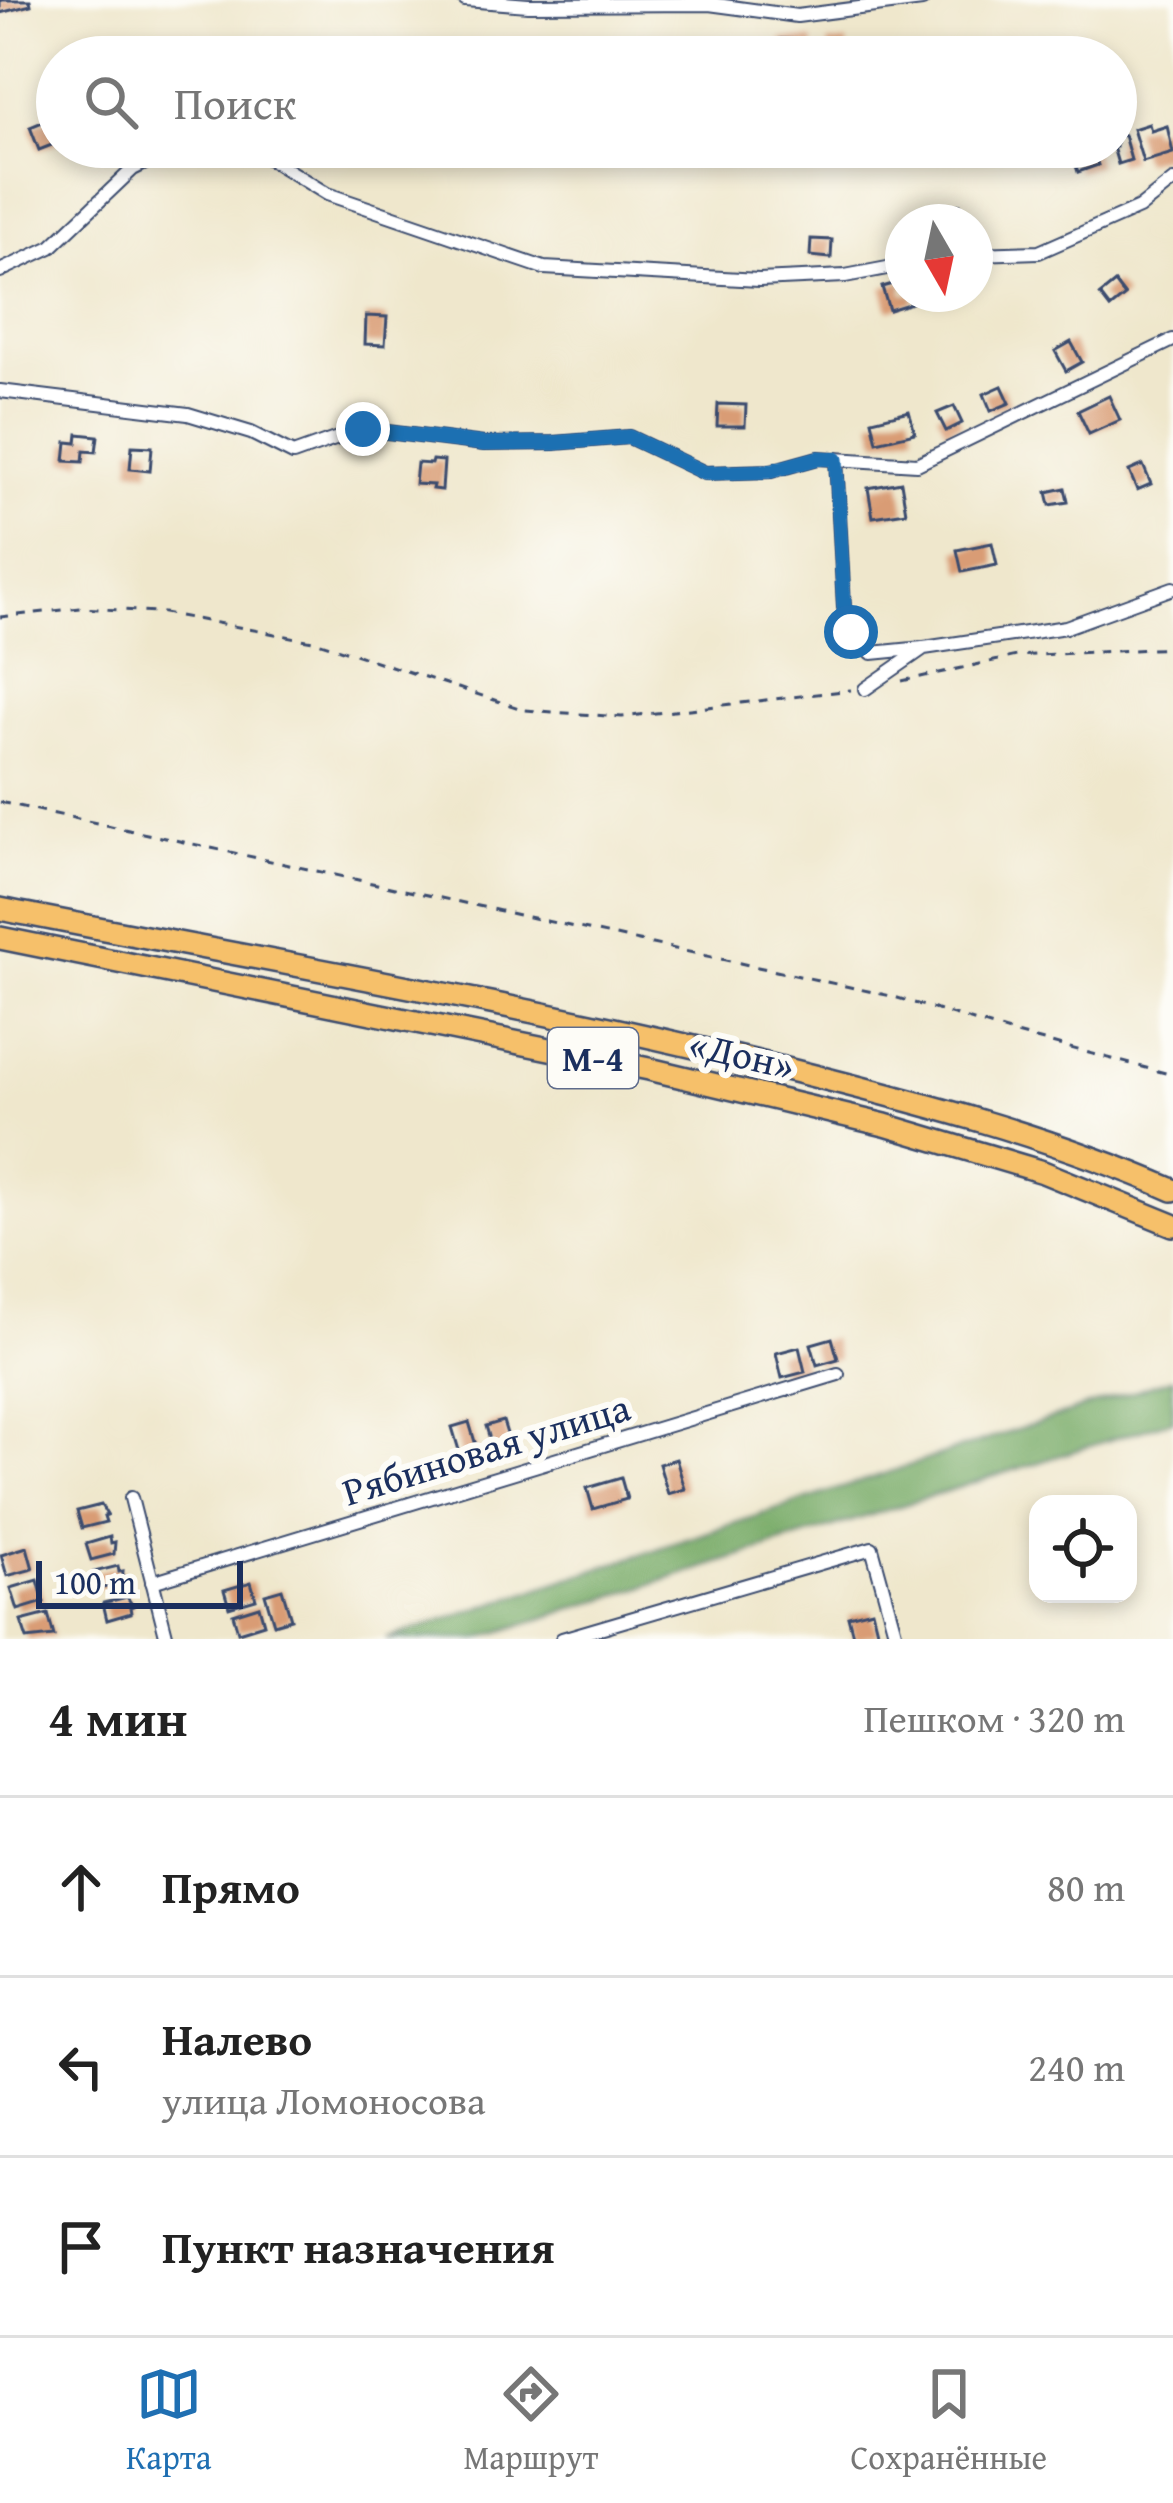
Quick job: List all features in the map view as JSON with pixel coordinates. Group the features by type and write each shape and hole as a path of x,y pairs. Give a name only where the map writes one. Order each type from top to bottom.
{"highway":[{"name":"«Дон»","path":"0,909 652,1036 895,1095 1017,1132 1173,1190"},
{"name":"«Дон»","path":"0,938 649,1069 885,1125 1043,1172 1173,1226"}],"street":[{"path":"465,0 528,5 709,4 796,16 922,0"},
{"path":"0,271 51,247 135,168"},
{"path":"284,168 326,194 544,268 760,280 845,277 885,269"},
{"path":"993,253 1039,252 1138,208 1173,182"},
{"path":"0,392 188,414 251,433 293,454 363,429 484,444 629,437 705,473 771,471 818,458 917,464 1173,340"},
{"path":"836,459 844,607 851,632 872,652 1066,627 1173,588"},
{"path":"865,689 924,648"},
{"name":"Рябиновая улица","path":"152,1582 838,1374"},
{"path":"131,1498 167,1639"},
{"path":"562,1639 872,1548 897,1639"}],"path":[{"path":"0,617 81,608 158,612 319,642 525,710 622,717 865,689 1017,656 1173,648"},
{"path":"0,802 891,996 1173,1075"}],"green space":[{"path":"1173,1378 1173,1420 477,1639 386,1639"}],"building":[{"path":"0,0 30,0 31,5 0,13"},
{"path":"1149,124 1151,131 1167,126 1173,153 1143,162 1137,128"},
{"path":"811,239 832,240 831,258 810,256"},
{"path":"1115,283 1125,296 1110,308 1100,295"},
{"path":"366,316 387,317 385,345 365,344"},
{"path":"1071,342 1082,362 1066,371 1055,351"},
{"path":"1002,386 1010,403 991,411 984,394"},
{"path":"1109,396 1120,420 1089,434 1078,411"},
{"path":"718,404 746,405 745,426 717,426"},
{"path":"954,406 962,423 946,431 937,413"},
{"path":"909,411 915,433 877,442 872,420"},
{"path":"78,434 98,436 96,452 84,451 83,462 65,461 67,442 77,443"},
{"path":"132,446 152,447 150,471 130,469"},
{"path":"432,460 444,461 442,490 415,484 417,463 431,464"},
{"path":"1143,465 1151,484 1137,490 1129,471"},
{"path":"901,482 906,512 873,517 868,488"},
{"path":"1065,488 1068,502 1050,505 1047,492"},
{"path":"992,543 997,565 962,572 957,550"},
{"path":"832,1338 838,1359 817,1365 811,1344"},
{"path":"799,1347 805,1372 782,1378 776,1353"},
{"path":"503,1421 512,1450 495,1456 486,1426"},
{"path":"469,1422 478,1452 461,1457 452,1427"},
{"path":"676,1459 685,1489 668,1494 659,1464"},
{"path":"621,1478 627,1499 593,1509 587,1488"},
{"path":"101,1505 106,1522 82,1528 77,1511"},
{"path":"110,1537 115,1542 114,1554 91,1560 86,1544"},
{"path":"27,1547 33,1569 7,1576 1,1555"},
{"path":"118,1566 123,1571 122,1583 99,1589 94,1572"},
{"path":"38,1580 44,1602 18,1610 11,1588"},
{"path":"251,1582 256,1599 229,1607 224,1590"},
{"path":"282,1589 291,1619 274,1624 265,1594"},
{"path":"127,1597 133,1606 131,1613 107,1620 103,1603"},
{"path":"259,1606 264,1624 238,1632 233,1614"},
{"path":"872,1610 878,1634 854,1639 848,1616"},
{"path":"48,1614 54,1636 27,1639 21,1621"}],"route":[{"path":"363,429 484,444 629,437 705,473 771,471 818,458 836,459 844,607 851,632"}]}
